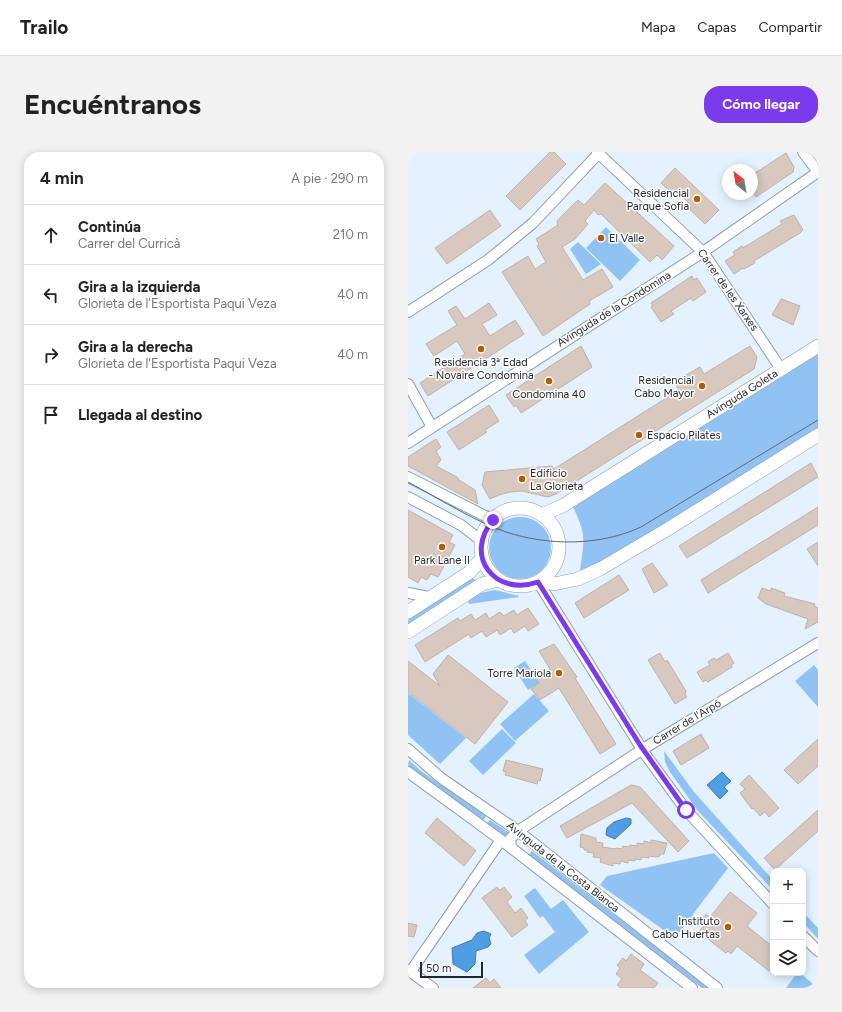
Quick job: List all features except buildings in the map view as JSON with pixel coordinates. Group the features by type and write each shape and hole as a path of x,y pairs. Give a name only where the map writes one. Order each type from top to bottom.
{"main road":[{"name":"Avinguda Goleta","path":"542,515 564,505 818,346"},
{"path":"540,581 554,584 578,579 600,569 668,529 818,435"},
{"path":"514,509 535,511 542,515 551,522 559,546 558,555 552,570 540,581 527,586 514,586 499,580 489,571 482,558 482,540 486,528 493,520 514,509"},
{"path":"408,612 429,597 470,572 482,558"},
{"path":"408,632 482,584 499,580"}],"street":[{"path":"408,312 488,260 533,223 599,152"},
{"name":"Carrer de les Xarxes","path":"599,152 703,252 782,369"},
{"path":"803,152 818,172"},
{"name":"Avinguda de la Condomina","path":"408,443 703,252 818,172"},
{"path":"408,384 432,427"},
{"path":"408,477 493,520"},
{"path":"408,497 461,525 482,540"},
{"path":"540,581 643,749 686,810 770,901"},
{"path":"408,593 429,597"},
{"name":"Carrer de l'Arpó","path":"518,831 643,749 818,643"},
{"name":"Avinguda de la Costa Blanca","path":"409,752 441,778 518,831 717,988"},
{"name":"Avinguda de la Costa Blanca","path":"408,772 511,847 692,988"},
{"path":"511,847 510,839 518,831"},
{"path":"433,988 409,971 501,840"},
{"path":"806,939 818,951"}],"shaded area":[{"path":"606,227 640,260 620,281 586,248"},
{"path":"578,242 601,264 586,274 570,249"},
{"path":"818,351 818,428 608,559 580,571 583,552 583,538 581,525 573,507"},
{"path":"514,517 526,517 542,526 549,536 551,548 549,560 542,570 526,579 514,579 503,574 494,565 489,554 489,542 494,531 503,522"},
{"path":"471,578 476,580 408,626 408,620"},
{"path":"495,590 519,597 469,604 468,601 480,593"},
{"path":"525,661 539,683 528,690 514,668"},
{"path":"814,665 818,670 818,707 795,681"},
{"path":"408,693 466,738 440,764 408,735"},
{"path":"534,694 549,711 515,741 500,724"},
{"path":"502,729 516,743 483,775 469,761"},
{"path":"664,751 694,792 770,877 770,887 698,811 670,772 665,762"},
{"path":"409,760 421,771 486,816 483,821 418,775 408,766"},
{"path":"722,772 731,781 724,787 728,791 720,799 707,785"},
{"path":"626,818 631,819 631,824 615,839 606,835 607,828 614,822"},
{"path":"490,820 509,833 506,837 486,824"},
{"path":"532,851 709,988 702,988 528,855"},
{"path":"714,853 728,868 675,938 600,885 607,876"},
{"path":"535,888 551,909 563,900 589,932 539,974 524,955 555,932 543,916 540,918 524,896"},
{"path":"806,915 818,928 818,939 806,925"},
{"path":"484,931 491,934 489,938 491,944 488,947 476,951 475,964 467,972 453,964 452,948 472,940 477,933"},
{"path":"795,976 804,976 818,988 786,988"}],"tram line":[{"path":"408,482 468,515 506,532 522,537 557,542 592,541 609,538 641,527 818,420"}],"place":[{"name":"Residencial Parque Sofía","path":"697,199"},
{"name":"El Valle","path":"601,238"},
{"name":"Residencia 3ª Edad - Novaire Condomina","path":"481,349"},
{"name":"Condomina 40","path":"549,381"},
{"name":"Residencial Cabo Mayor","path":"702,386"},
{"name":"Espacio Pilates","path":"639,435"},
{"name":"Edificio La Glorieta","path":"522,479"},
{"name":"Park Lane II","path":"442,547"},
{"name":"Torre Mariola","path":"559,673"},
{"name":"Instituto Cabo Huertas","path":"728,927"}],"route":[{"path":"493,520 486,528 481,548 482,558 489,571 499,580 514,586 527,586 538,582 645,754 686,810"}]}
